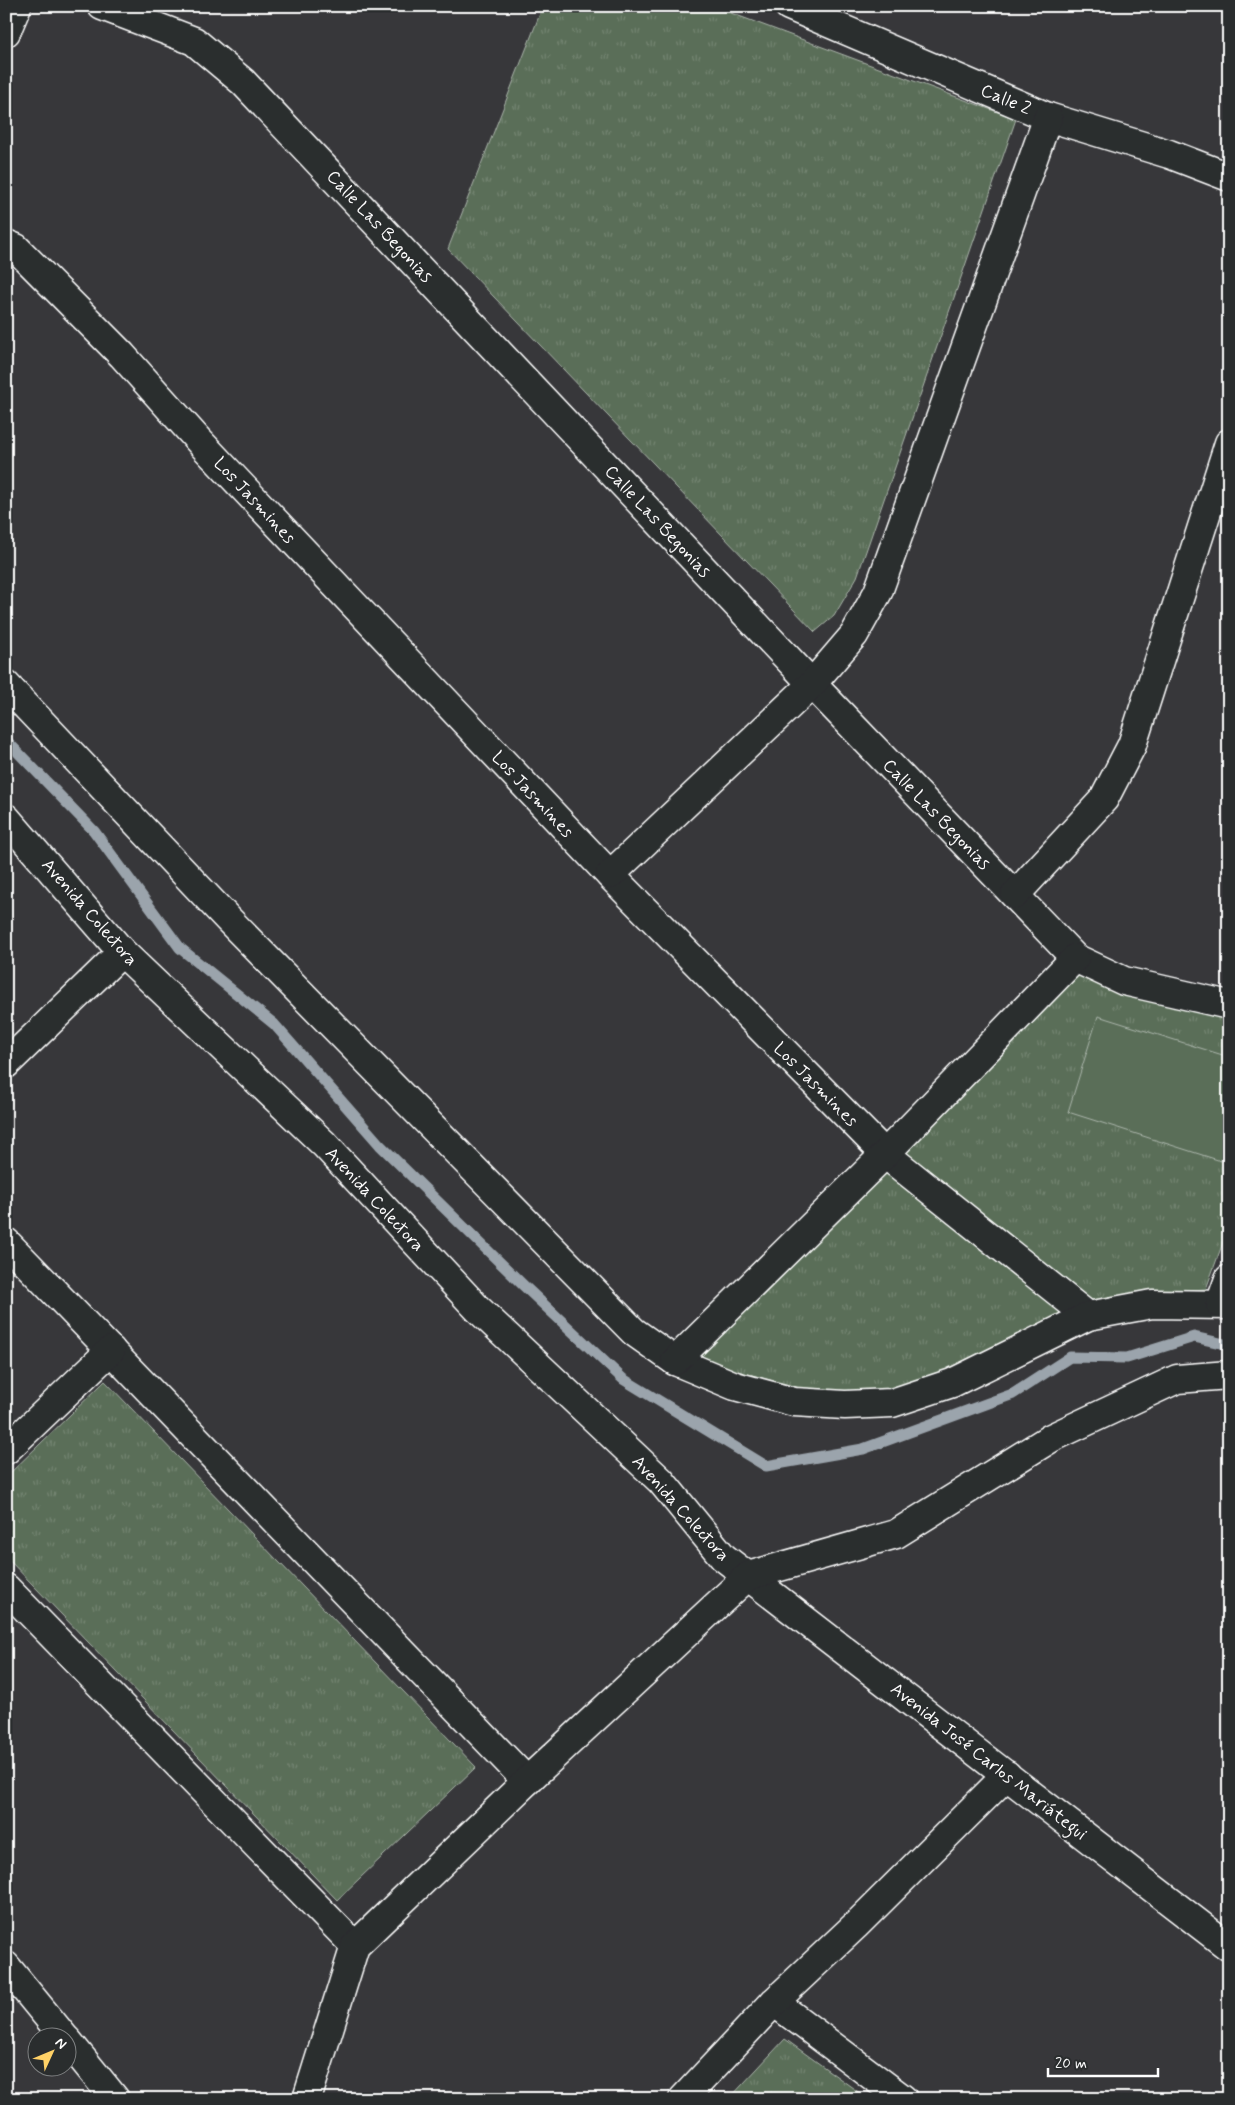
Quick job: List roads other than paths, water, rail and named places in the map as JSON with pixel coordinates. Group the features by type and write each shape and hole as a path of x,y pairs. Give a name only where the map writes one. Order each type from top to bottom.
{"street":[{"path":"6,32 17,6"},
{"name":"Calle Las Begonias","path":"102,6 194,41 243,82 812,684 1074,958 1124,981 1229,1005"},
{"name":"Calle 2","path":"789,6 1048,117 1169,154 1229,177"},
{"path":"610,876 812,684 854,634 878,592 1048,117"},
{"name":"Los Jasmines","path":"6,244 16,248 122,355 200,442 610,876 885,1154 1088,1316"},
{"path":"1015,895 1104,799 1132,745 1229,444"},
{"path":"6,685 228,919 634,1332 675,1361 735,1386 794,1402 845,1406 892,1403 952,1383 1088,1316 1152,1304 1226,1296"},
{"name":"Avenida Colectora","path":"6,818 122,952 324,1144 477,1308 661,1480 723,1557 748,1576"},
{"path":"6,1064 122,952"},
{"path":"675,1361 885,1154 1074,958"},
{"path":"6,1242 527,1781"},
{"path":"6,1450 111,1350"},
{"path":"307,2099 355,1946 527,1781 748,1576 896,1534 1050,1438 1177,1379 1229,1375"},
{"name":"Avenida José Carlos Mariátegui","path":"748,1576 1229,1947"},
{"path":"6,1588 355,1946"},
{"path":"683,2099 774,2002 856,1925 1007,1775"},
{"path":"6,1966 57,2028"},
{"path":"774,2002 902,2099"},
{"path":"78,2053 115,2099"}],"waterway":[{"path":"6,740 94,831 180,948 274,1024 380,1145 523,1285 623,1379 766,1466 863,1449 1013,1394 1070,1357 1127,1358 1194,1337 1229,1345"}]}
